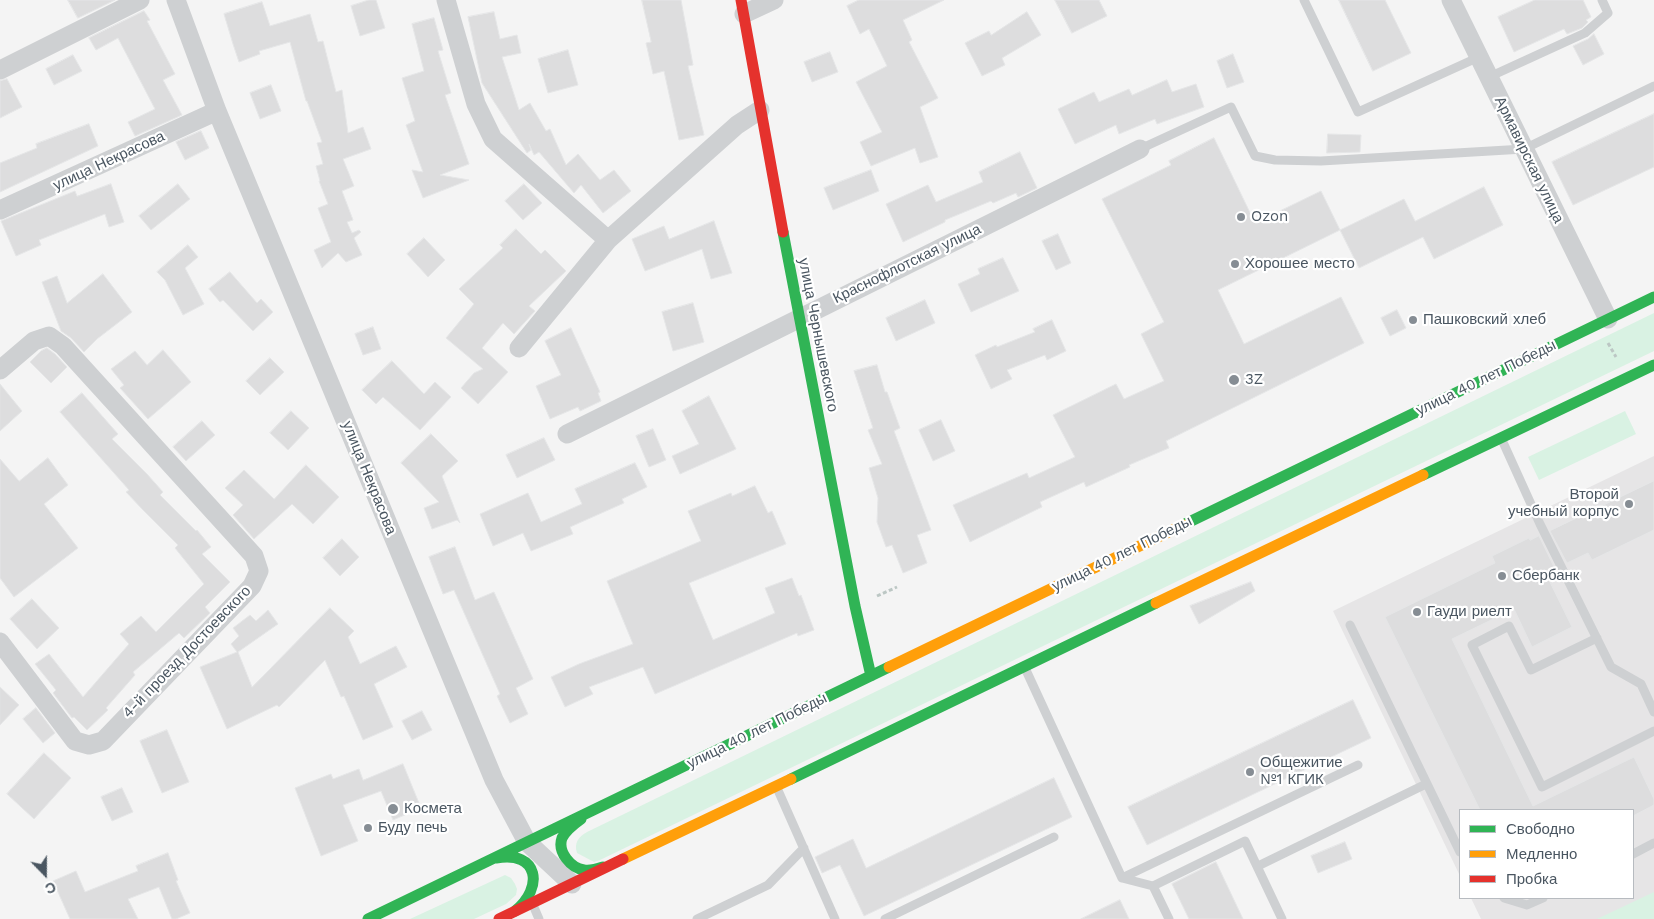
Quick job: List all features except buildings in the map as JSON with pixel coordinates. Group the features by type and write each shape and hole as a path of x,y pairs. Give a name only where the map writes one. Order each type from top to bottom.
{"main road":[{"name":"улица Чернышевского","path":"743,7 760,110 855,606 871,676"},
{"name":"улица 40 лет Победы","path":"368,919 871,676 1606,328 1654,297"},
{"name":"улица 40 лет Победы","path":"512,912 1654,365"},
{"name":"улица 40 лет Победы","path":"590,813 572,825 564,834 561,841 562,849 567,860 574,867 592,870 610,866"},
{"name":"улица 40 лет Победы","path":"493,859 506,854 513,854 528,863 534,881 528,900 521,907 499,919"}],"street":[{"path":"0,70 140,0"},
{"name":"улица Некрасова","path":"176,0 217,111 494,780 527,842"},
{"path":"446,0 476,104 493,139 608,240"},
{"path":"743,7 774,0"},
{"name":"Армавирская улица","path":"1451,0 1524,149 1606,328"},
{"path":"519,348 608,240 738,125 760,110"},
{"name":"улица Некрасова","path":"0,210 217,111"},
{"name":"Краснофлотская улица","path":"567,434 1140,149"},
{"name":"4-й проезд Достоевского","path":"0,370 34,341 49,336 63,346 254,556 259,571 252,586 103,740 88,745 75,742 0,642"},
{"path":"527,842 572,884"}],"lane":[{"path":"1304,0 1358,112 1479,57"},
{"path":"1489,77 1585,34 1608,13 1602,0"},
{"path":"1140,149 1231,107 1255,156 1275,160 1321,162 1524,149 1654,86"},
{"path":"1501,439 1540,524 1611,667 1641,684 1654,712"},
{"path":"1350,625 1459,850"},
{"path":"1597,638 1531,670 1509,626 1472,645 1542,787 1654,731"},
{"path":"1024,666 1122,878"},
{"path":"1122,878 1358,765"},
{"path":"1258,866 1426,784"},
{"path":"775,786 835,919"},
{"path":"885,919 1054,837"},
{"path":"1122,878 1153,886 1245,841 1282,919"},
{"path":"1634,853 1654,843"},
{"path":"697,919 768,885 804,848"},
{"path":"1153,886 1169,919"},
{"path":"1507,899 1527,906 1541,899"},
{"path":"532,903 539,919"}],"path":[{"path":"1606,328 1618,359"}],"shaded area":[{"path":"1654,456 1654,919 1481,919 1471,899 1634,899 1634,809 1459,809 1459,874 1333,611"}],"green space":[{"path":"1654,313 1654,351 600,860 594,862 577,853 577,841 587,832"},
{"path":"1625,411 1636,434 1539,480 1528,457"},
{"path":"505,875 511,878 515,884 517,889 516,895 506,904 474,919 410,919"},
{"path":"1654,892 1654,919 1597,919"}],"traffic: fast":[{"path":"783,232 855,606 871,676"},
{"path":"1183,525 1654,297"},
{"path":"1423,475 1654,365"},
{"path":"791,779 1156,603"},
{"path":"368,919 889,667"},
{"path":"581,819 562,838 563,854 570,863 579,869 589,870 603,867"},
{"path":"496,858 510,857 521,860 529,865 532,873 533,882 530,892 515,911"}],"traffic: slow":[{"path":"1156,603 1423,475"},
{"path":"889,667 1183,525"},
{"path":"623,859 791,779"}],"traffic: jam":[{"path":"741,0 783,232"},
{"path":"499,919 623,859"}],"place":[{"name":"Ozon","path":"1241,217"},
{"name":"Хорошее место","path":"1235,264"},
{"name":"Пашковский хлеб","path":"1413,320"},
{"name":"3Z","path":"1234,380"},
{"name":"Второй учебный корпус","path":"1629,504"},
{"name":"Сбербанк","path":"1502,576"},
{"name":"Гауди риелт","path":"1417,612"},
{"name":"Общежитие №1 КГИК","path":"1250,772"},
{"name":"Космета","path":"393,809"},
{"name":"Буду печь","path":"368,828"}]}
